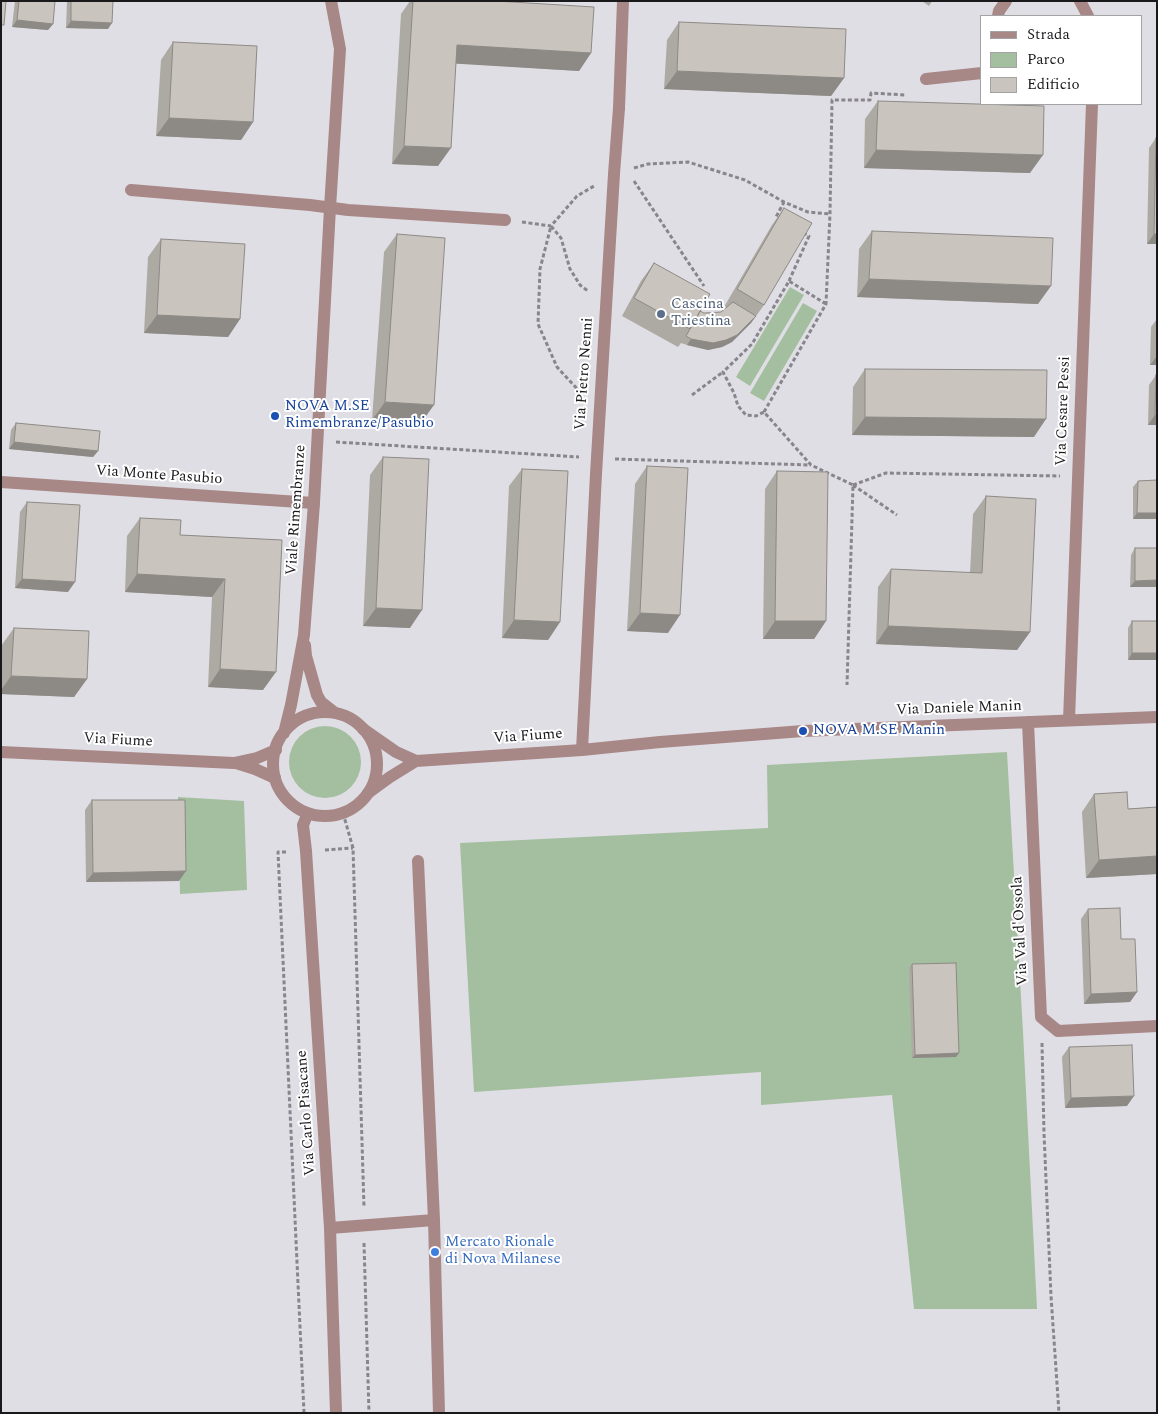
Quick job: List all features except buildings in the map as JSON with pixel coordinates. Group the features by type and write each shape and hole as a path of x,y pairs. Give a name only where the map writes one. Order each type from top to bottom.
{"street":[{"name":"Viale Rimembranze","path":"284,733 304,635 318,441 340,49 331,1"},
{"name":"Via Pietro Nenni","path":"582,750 596,458 619,108 623,1"},
{"path":"998,15 1006,1"},
{"path":"1080,1 1087,15"},
{"path":"926,79 980,73"},
{"name":"Via Cesare Pessi","path":"1069,720 1092,105"},
{"path":"131,190 330,208 505,220"},
{"name":"Via Monte Pasubio","path":"1,482 314,503"},
{"name":"Viale Rimembranze","path":"304,635 306,656 317,695 321,702 335,713"},
{"path":"320,712 335,713 350,719 363,729 373,744 377,762 375,776 368,793 356,805 343,813 322,816 308,813 288,801 275,778 274,761 279,741 293,724 309,715 320,712"},
{"name":"Via Daniele Manin","path":"582,750 803,731 1157,717"},
{"name":"Via Val d'Ossola","path":"1028,722 1041,1018"},
{"name":"Via Fiume","path":"363,729 396,752 416,761"},
{"name":"Via Fiume","path":"234,763 257,758 276,750"},
{"name":"Via Fiume","path":"368,793 416,761 582,750"},
{"name":"Via Fiume","path":"1,752 234,763 255,769 275,778"},
{"name":"Via Carlo Pisacane","path":"308,813 303,825 330,1228 336,1413"},
{"path":"418,861 434,1220 439,1413"},
{"path":"1041,1018 1058,1031 1157,1026"},
{"path":"330,1228 434,1220"}],"path":[{"path":"723,372 734,393 738,406 746,415 756,416 764,412 826,304 832,100 870,100 871,93 904,95"},
{"path":"600,404 589,402 557,367 538,324 540,269 551,226 578,196 614,174 648,164 688,162 745,180 784,202 808,212 830,214"},
{"path":"627,170 704,286"},
{"path":"784,202 776,217 785,222"},
{"path":"505,220 551,226 561,238 570,269 580,284 595,298 606,298"},
{"path":"692,395 723,372 752,344 789,281 809,236 801,231"},
{"path":"789,281 826,304"},
{"path":"764,412 811,465 853,485 897,514"},
{"path":"318,441 596,458 811,465"},
{"path":"853,485 886,473 1078,476"},
{"path":"847,685 853,485"},
{"path":"343,813 353,848 369,1413"},
{"path":"304,1413 278,852 353,848"},
{"path":"1041,1018 1050,1287 1059,1413"}],"green space":[{"path":"790,287 804,295 750,386 736,377"},
{"path":"803,303 817,311 764,401 750,393"},
{"path":"325,726 345,732 355,742 361,762 355,782 345,792 325,798 305,792 295,782 289,762 295,742 305,732"},
{"path":"1007,752 1037,1309 914,1309 892,1095 761,1105 761,1072 474,1092 460,843 768,828 767,765"},
{"path":"178,797 244,801 247,890 180,894"}],"place":[{"name":"Cascina Triestina","path":"661,314"},
{"name":"NOVA M.SE Rimembranze/Pasubio","path":"275,416"},
{"name":"NOVA M.SE Manin","path":"803,731"},
{"name":"Mercato Rionale di Nova Milanese","path":"435,1252"}]}
